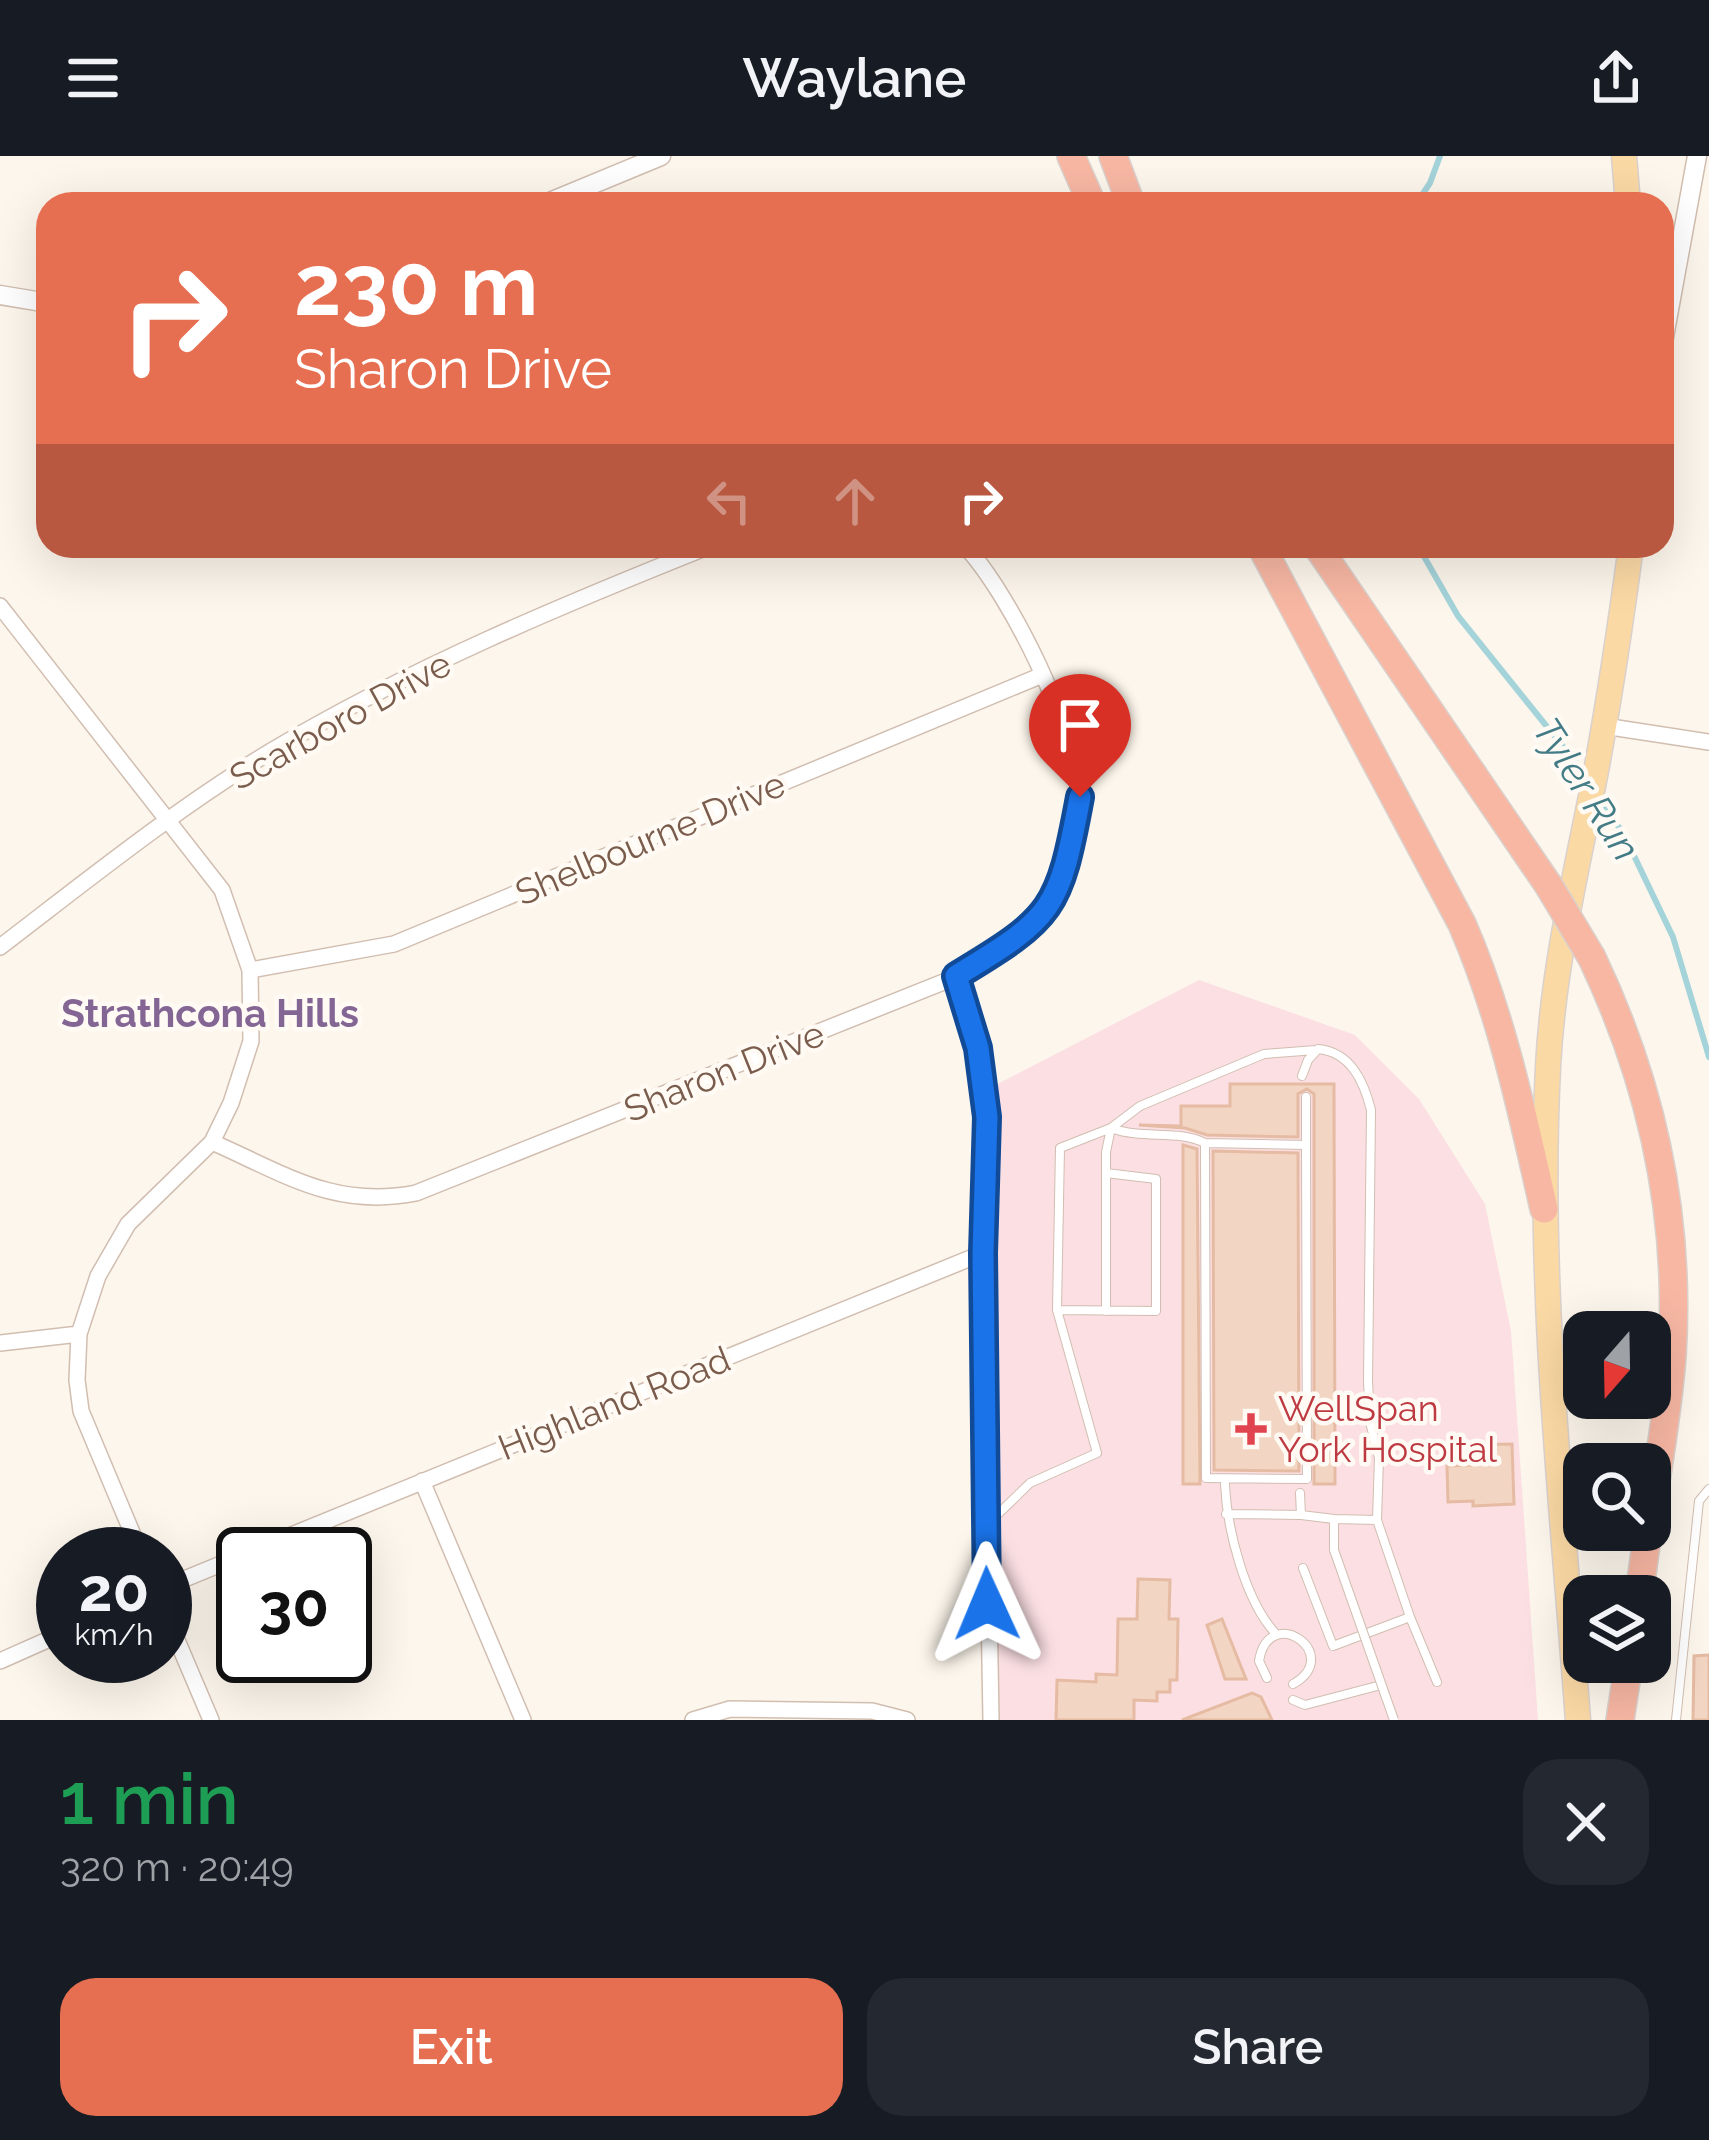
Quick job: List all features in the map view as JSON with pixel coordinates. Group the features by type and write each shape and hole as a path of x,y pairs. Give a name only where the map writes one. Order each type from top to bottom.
{"highway":[{"path":"1071,156 1087,192"},
{"path":"1113,156 1126,192"},
{"path":"1268,558 1481,968 1514,1074 1544,1209"},
{"path":"1325,558 1549,886 1592,958 1624,1025 1669,1210 1672,1359 1661,1443"},
{"path":"1620,1720 1626,1683"}],"main road":[{"path":"1624,156 1627,192"},
{"path":"1578,1720 1544,1209 1553,1006 1629,558"}],"street":[{"path":"574,192 661,156"},
{"path":"1674,282 1697,156"},
{"path":"0,295 36,301"},
{"name":"Scarboro Drive","path":"0,946 168,820 273,750 389,687 596,591 680,558"},
{"path":"976,558 1008,603 1040,676"},
{"path":"0,606 222,890 250,970 251,1041 231,1103 212,1142 128,1224 98,1276 79,1334 81,1411 130,1527"},
{"name":"Sharon Drive","path":"212,1142 334,1196 386,1199 416,1193 956,976 1026,934 1051,906 1067,865 1080,797 1065,733 1040,676"},
{"name":"Shelbourne Drive","path":"250,970 394,944 1040,676"},
{"path":"1604,726 1709,742"},
{"path":"956,976 978,1048 987,1117 983,1253 991,1720"},
{"name":"Highland Road","path":"310,1527 983,1253"},
{"path":"0,1343 79,1334"},
{"path":"422,1481 523,1720"},
{"path":"0,1661 36,1645"},
{"path":"192,1675 211,1720"},
{"path":"693,1720 730,1708 872,1711 907,1720"}],"lane":[{"path":"1302,1076 1318,1049"},
{"path":"985,1527 1030,1483 1097,1453 1057,1310 1060,1148 1111,1128 1140,1106 1264,1054 1318,1049 1340,1055 1364,1082 1371,1110 1368,1381 1378,1458 1377,1520 1437,1682"},
{"path":"1205,1143 1206,1478 1306,1479 1306,1096"},
{"path":"1111,1128 1135,1137 1191,1136 1205,1143 1306,1145"},
{"path":"1106,1311 1106,1173 1111,1128"},
{"path":"1057,1310 1156,1311 1156,1179 1106,1173"},
{"path":"1225,1484 1226,1514 1259,1616 1276,1635"},
{"path":"1676,1720 1699,1501 1709,1490"},
{"path":"1300,1493 1301,1515"},
{"path":"1226,1514 1377,1520"},
{"path":"1334,1520 1334,1550 1394,1720"},
{"path":"1303,1568 1333,1646 1410,1617"},
{"path":"1267,1678 1261,1670 1263,1645 1276,1635 1294,1635 1310,1654 1309,1670 1293,1684"},
{"path":"1293,1700 1305,1705 1381,1685"}],"shaded area":[{"name":"WellSpan York Hospital","path":"1199,980 1355,1035 1419,1099 1485,1204 1511,1331 1538,1720 991,1720 980,1093"}],"building":[{"path":"1230,1084 1334,1084 1335,1484 1314,1484 1314,1094 1307,1089 1298,1094 1298,1137 1207,1135 1185,1128 1139,1125 1181,1126 1181,1106 1230,1106"},
{"path":"1183,1145 1197,1149 1200,1484 1183,1484"},
{"path":"1213,1151 1298,1153 1299,1471 1214,1470"},
{"path":"1512,1444 1514,1504 1448,1502 1447,1466 1470,1465 1469,1445"},
{"path":"1138,1579 1170,1580 1169,1619 1178,1619 1177,1680 1170,1680 1170,1692 1157,1692 1157,1701 1134,1700 1134,1720 1056,1720 1057,1680 1096,1682 1096,1674 1117,1675 1118,1619 1137,1619"},
{"path":"1222,1619 1246,1679 1225,1679 1207,1625"},
{"path":"1709,1655 1709,1720 1693,1720 1694,1656"},
{"path":"1252,1693 1261,1697 1272,1720 1182,1720"}],"waterway":[{"name":"Tyler Run","path":"1424,192 1440,156"},
{"name":"Tyler Run","path":"1425,558 1458,616 1585,774"},
{"name":"Tyler Run","path":"1599,796 1625,837 1673,937 1709,1057"}],"place":[{"name":"WellSpan York Hospital","path":"1251,1429"}],"district":[{"name":"Strathcona Hills","path":"210,1013"}],"route":[{"path":"987,1604 983,1253 987,1117 978,1048 956,976 1026,934 1051,906 1067,865 1080,797"}]}
